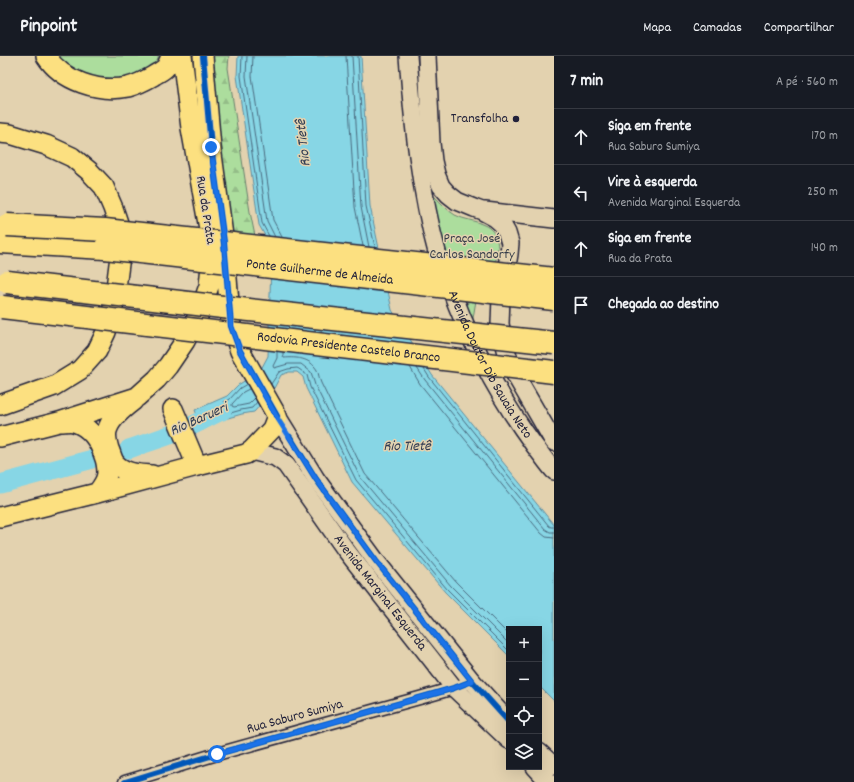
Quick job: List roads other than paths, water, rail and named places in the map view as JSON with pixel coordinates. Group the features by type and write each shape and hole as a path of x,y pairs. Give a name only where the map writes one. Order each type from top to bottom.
{"highway":[{"path":"5,234 105,230 554,279"},
{"name":"Ponte Guilherme de Almeida","path":"5,234 105,248 554,299"},
{"name":"Rodovia Presidente Castelo Branco","path":"3,281 248,310 554,343"},
{"name":"Rodovia Presidente Castelo Branco","path":"1,307 554,372"}],"main road":[{"path":"46,56 62,73 78,82 90,86 118,88 129,87 166,68 171,56"},
{"name":"Rua da Prata","path":"166,475 137,474 119,468 114,462 106,441 107,428 112,420 157,379 185,341 199,314 209,286 212,255 211,240 191,128 182,56"},
{"name":"Rua da Prata","path":"203,56 211,147 224,243 231,326 240,351 248,365"},
{"name":"Avenida Doutor Dib Sauaia Neto","path":"408,56 417,150 425,199 435,245 441,264 474,345 490,376 508,408 554,471"},
{"name":"Avenida Doutor Dib Sauaia Neto","path":"427,56 431,143 436,174 441,186 452,198 495,218 502,224 507,233 510,243 509,254 507,266 503,274 501,297 500,324 503,338 514,373 554,442"},
{"path":"0,134 10,134 46,145 72,157 89,171 104,187 113,208 119,226 120,256 118,282 114,304 106,332 97,351 80,370 54,386 0,405"},
{"path":"482,211 554,219"},
{"path":"445,273 462,279 480,281 488,281 503,274"},
{"name":"Avenida Marginal Esquerda","path":"248,365 275,413 312,473 358,537 472,681 506,719"},
{"path":"0,437 59,422 137,397"},
{"path":"173,409 193,458"},
{"path":"0,517 97,494 166,475 193,458 232,458 251,451 272,429 275,413"},
{"path":"59,422 73,422 86,428 96,438 106,461 107,475 103,486 97,494"},
{"name":"Avenida Marginal Esquerda","path":"251,451 275,458 286,465 345,549 454,688 506,737"},
{"path":"542,755 554,766"},
{"path":"538,770 549,782"}],"street":[{"name":"Rua Saburo Sumiya","path":"125,782 232,750 454,688 472,681"}],"water":[{"name":"Rio Tietê","path":"238,56 361,56 370,206 392,310 432,375 554,525 554,701 542,689 542,626 506,626 506,653 445,592 352,482 306,388 303,377 297,372 289,372 281,375 272,392 254,412 221,420 203,430 195,410 227,396 238,385 260,371 268,356 271,264 268,241 259,225 237,76"}],"waterway":[{"name":"Rio Barueri","path":"129,449 178,432 222,411"},
{"name":"Rio Barueri","path":"0,484 89,460"}],"place":[{"name":"Transfolha","path":"516,119"}],"park label":[{"name":"Praça José Carlos Sandorfy","path":"472,248"}]}
